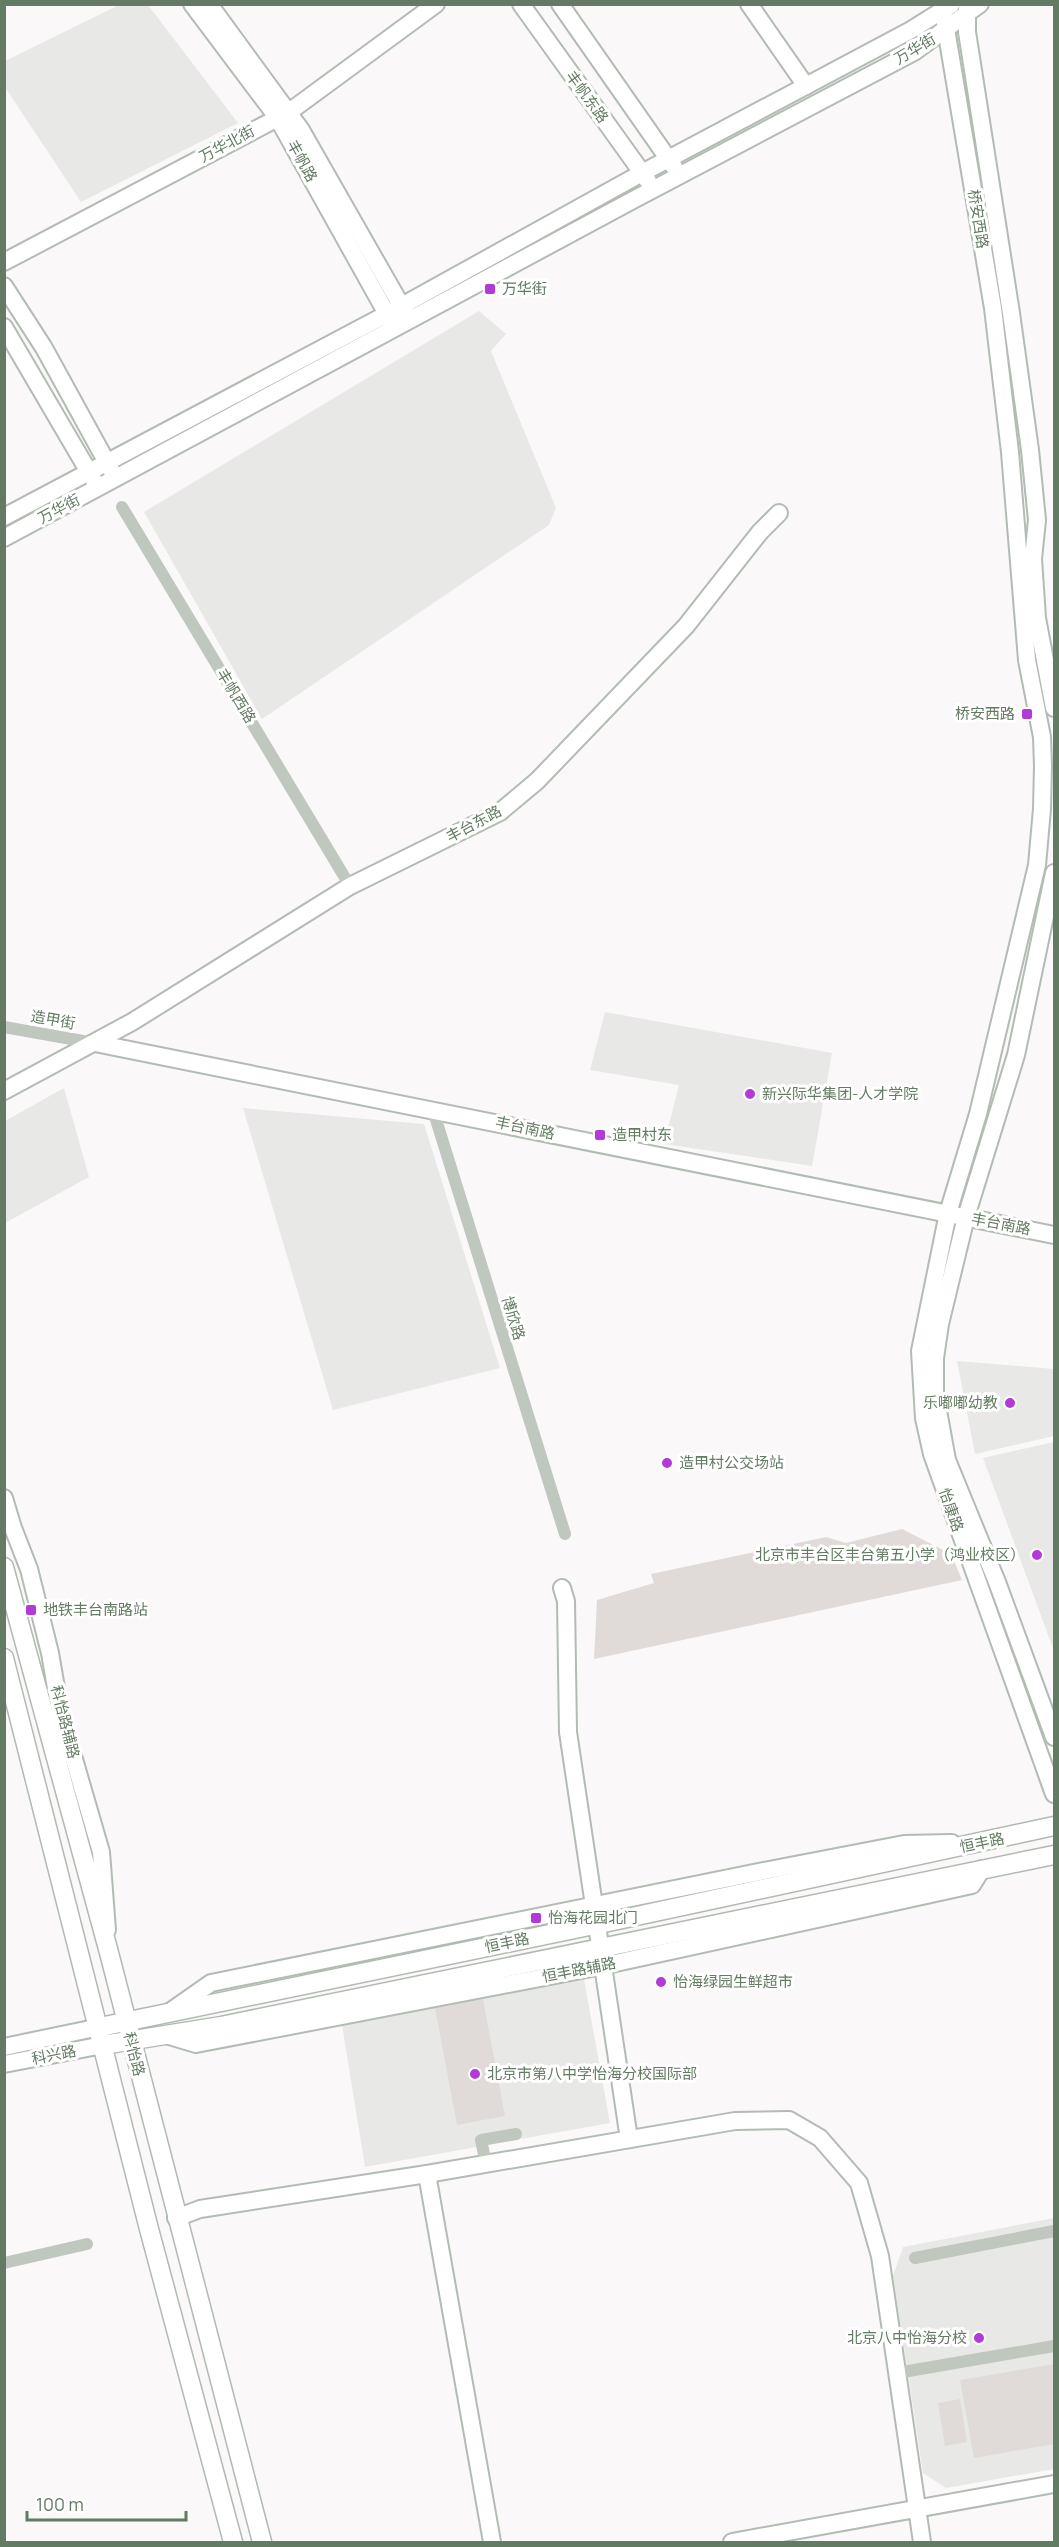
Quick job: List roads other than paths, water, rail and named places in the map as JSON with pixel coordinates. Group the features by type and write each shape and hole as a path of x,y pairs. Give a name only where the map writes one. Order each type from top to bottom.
{"main road":[{"name":"科怡路","path":"4,1567 108,1949 262,2542"},
{"name":"科怡路","path":"4,1658 100,2027 149,2229 233,2542"},
{"name":"恒丰路","path":"100,2027 597,1925 1054,1827"},
{"name":"恒丰路","path":"103,2045 601,1957 982,1869 1054,1855"}],"street":[{"name":"丰帆路","path":"192,4 283,114"},
{"name":"丰帆路","path":"209,4 283,114 398,317"},
{"name":"万华北街","path":"4,262 283,114 436,4"},
{"name":"丰帆东路","path":"521,4 653,189"},
{"name":"丰帆东路","path":"560,4 680,176"},
{"path":"749,4 806,86"},
{"name":"万华街","path":"4,517 106,462 680,176 914,52 947,29 967,10 980,4"},
{"name":"万华街","path":"4,538 99,488 642,174 806,86 944,6"},
{"name":"桥安西路","path":"944,6 993,309 1010,452 1027,660 1042,737 1042,809 1037,865 978,1114 948,1213"},
{"name":"桥安西路","path":"967,10 1030,450 1037,520 1033,559 1037,618 1054,708"},
{"path":"4,286 44,348 116,478"},
{"path":"4,327 99,488"},
{"name":"丰帆西路","path":"122,507 350,886"},
{"name":"丰台东路","path":"95,1043 350,886 501,812 519,798 686,626 760,532 779,513"},
{"path":"966,1217 1016,1055 1054,873"},
{"name":"造甲街","path":"4,1027 95,1043"},
{"path":"4,1091 95,1043"},
{"name":"丰台南路","path":"95,1043 1054,1235"},
{"name":"博欣路","path":"433,1110 564,1534"},
{"name":"怡康路","path":"948,1213 920,1351 924,1418 932,1454 947,1499 1054,1794"},
{"name":"怡康路","path":"966,1217 940,1324 935,1358 935,1394 940,1428 947,1460 997,1582 1054,1737"},
{"name":"科怡路辅路","path":"4,1498 29,1569 50,1653 60,1710 100,1852 108,1949"},
{"path":"562,1588 566,1601 568,1732 629,2139"},
{"path":"171,2012 211,1983 904,1844 986,1842"},
{"name":"科兴路","path":"4,2047 100,2027"},
{"name":"科兴路","path":"4,2064 103,2045"},
{"path":"176,2218 200,2209 428,2174 735,2121 789,2120 820,2138 858,2183 880,2256 922,2542"},
{"path":"486,2164 481,2140 516,2134"},
{"path":"428,2174 492,2542"},
{"path":"915,2258 1054,2231"},
{"path":"4,2263 87,2244"},
{"path":"897,2373 1054,2346"},
{"path":"732,2542 916,2511 1054,2484"}],"place":[{"name":"万华街","path":"490,289"},
{"name":"桥安西路","path":"1027,714"},
{"name":"新兴际华集团-人才学院","path":"750,1094"},
{"name":"造甲村东","path":"600,1135"},
{"name":"乐嘟嘟幼教","path":"1010,1403"},
{"name":"造甲村公交场站","path":"667,1463"},
{"name":"北京市丰台区丰台第五小学（鸿业校区）","path":"1037,1555"},
{"name":"地铁丰台南路站","path":"31,1610"},
{"name":"怡海花园北门","path":"536,1918"},
{"name":"怡海绿园生鲜超市","path":"661,1982"},
{"name":"北京市第八中学怡海分校国际部","path":"475,2074"},
{"name":"北京八中怡海分校","path":"979,2338"}]}
